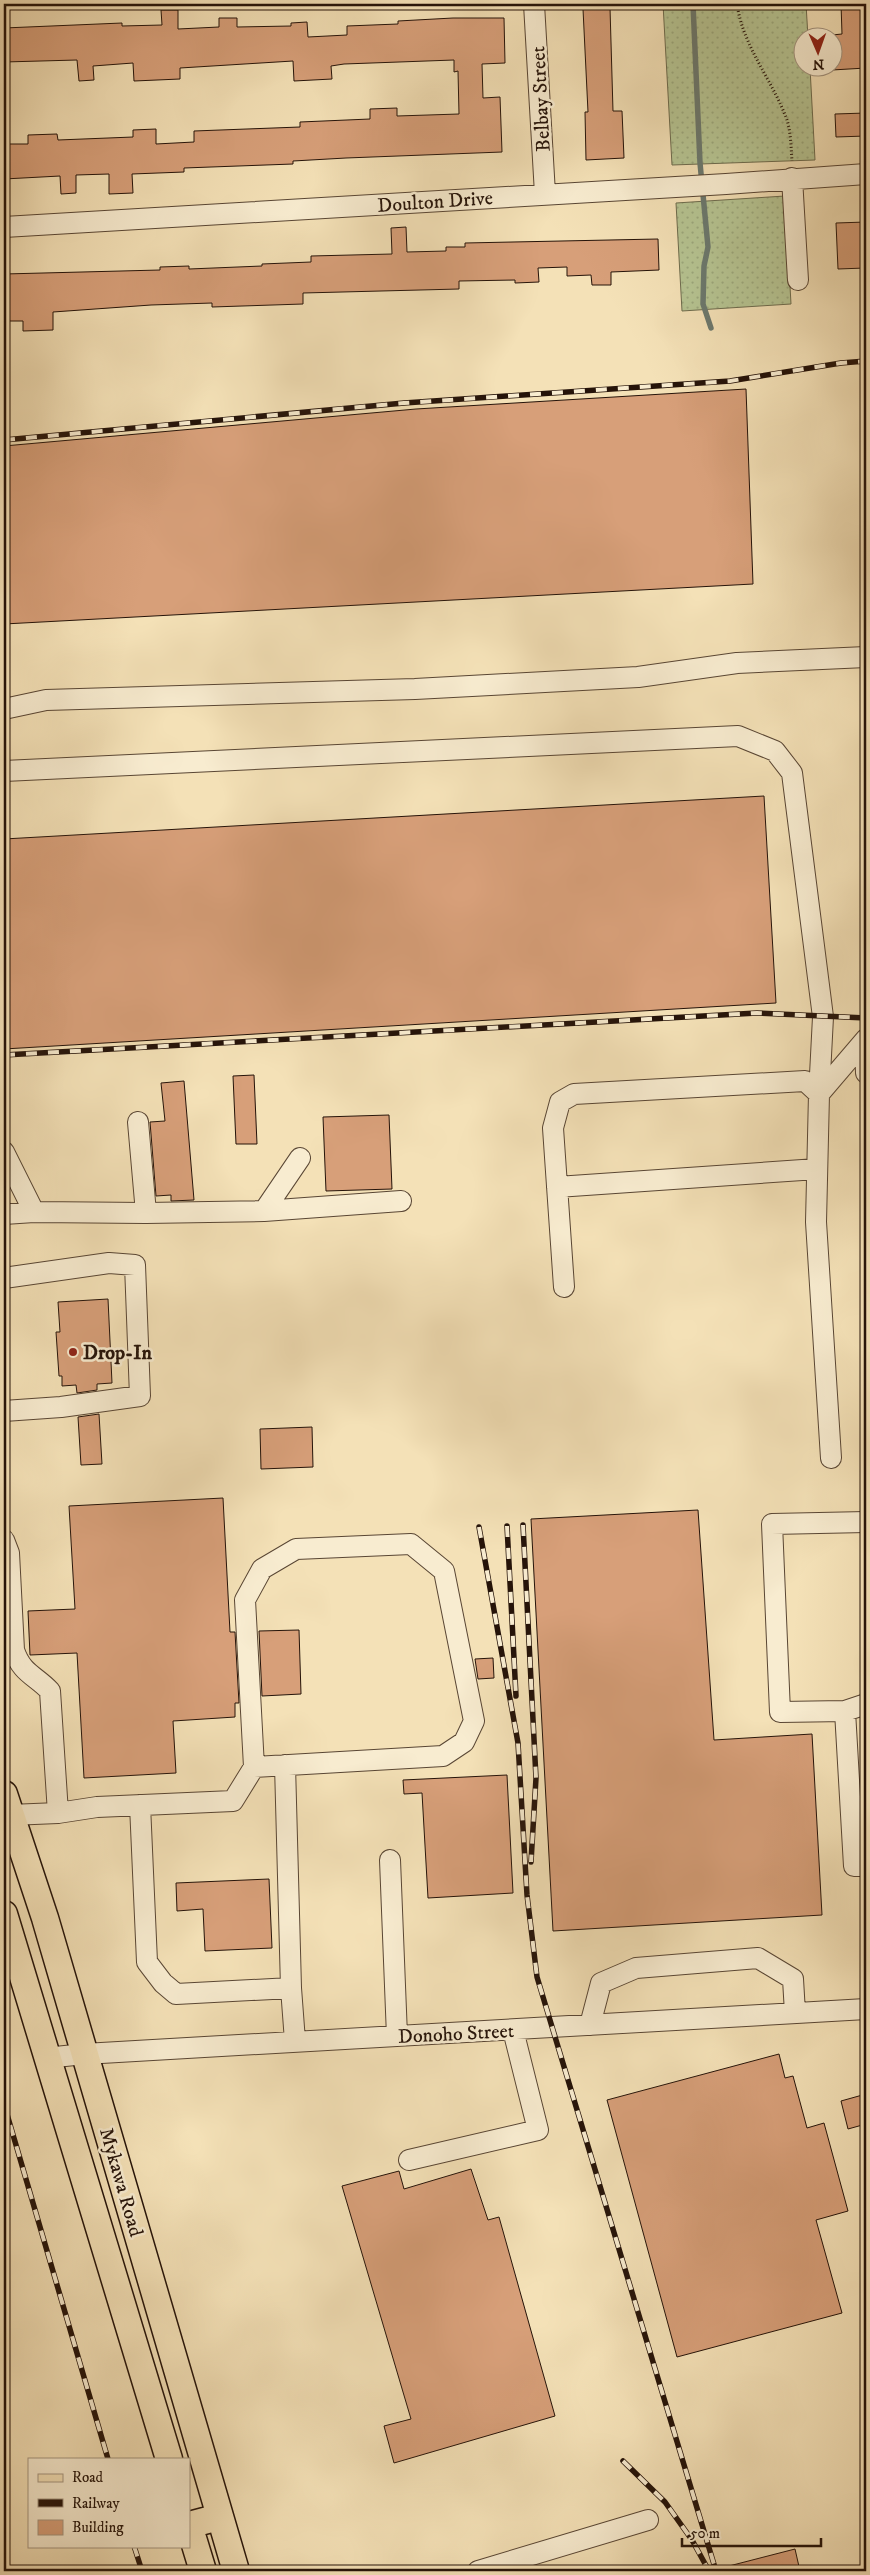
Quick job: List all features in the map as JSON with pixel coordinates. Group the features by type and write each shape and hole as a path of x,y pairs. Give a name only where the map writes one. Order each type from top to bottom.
{"main road":[{"name":"Mykawa Road","path":"7,1804 45,1918 236,2571"},
{"name":"Mykawa Road","path":"4,1918 9,1951 46,2058 168,2458"},
{"path":"4,1918 45,1918"},
{"path":"9,1951 45,1918"},
{"path":"190,2525 219,2517"},
{"path":"190,2528 203,2571"}],"street":[{"name":"Belbay Street","path":"534,4 545,194"},
{"name":"Doulton Drive","path":"4,227 726,184 792,173 866,174"},
{"path":"792,173 798,280"},
{"path":"4,709 46,700 415,689 638,677 737,663 866,657"},
{"path":"4,771 738,736 775,751 792,773 823,1017 816,1222 831,1458"},
{"path":"819,1094 866,1040"},
{"path":"866,1040 866,1073"},
{"path":"564,1287 553,1128 560,1102 574,1094 805,1081 819,1094"},
{"path":"138,1122 146,1213"},
{"path":"4,1152 34,1212"},
{"path":"264,1211 300,1158"},
{"path":"557,1187 817,1169"},
{"path":"4,1214 34,1212 264,1211 401,1201"},
{"path":"4,1278 109,1263 135,1266 140,1396 60,1407 4,1411"},
{"path":"866,1522 772,1524 780,1712 845,1711 866,1704"},
{"path":"4,1540 10,1553 14,1650 18,1662 26,1673 42,1682 50,1691 58,1813"},
{"path":"7,1804 58,1813 96,1807 233,1801 254,1767 244,1600 262,1569 296,1549 411,1544 444,1571 474,1721 464,1742 443,1756 254,1767"},
{"path":"845,1711 854,1866 866,1866"},
{"path":"286,1765 291,1988 295,2041"},
{"path":"140,1805 146,1962 163,1983 176,1994 291,1988"},
{"path":"390,1860 397,2036"},
{"path":"590,2025 601,1983 636,1968 758,1958 793,1979 795,2013"},
{"name":"Donoho Street","path":"46,2058 295,2041 866,2009"},
{"path":"409,2160 538,2130 513,2030"},
{"path":"478,2571 648,2520"}],"path":[{"path":"737,4 743,30 752,53 790,131 792,173"}],"green space":[{"path":"663,4 806,4 807,28 792,28 792,78 811,78 815,160 672,165"},
{"path":"785,196 791,304 682,311 676,203"}],"building":[{"path":"841,4 864,4 866,68 842,69"},
{"path":"610,8 613,111 622,111 624,158 586,160 585,112 588,112 583,9"},
{"path":"161,10 178,10 178,29 219,27 219,18 237,18 237,27 291,26 291,23 307,22 308,37 347,35 347,26 398,24 398,21 504,18 505,63 482,64 483,98 500,97 502,152 346,158 293,161 293,164 184,168 184,172 132,174 133,193 109,194 109,174 76,175 76,193 61,194 60,176 4,179 4,144 28,144 28,135 57,134 58,140 133,137 133,130 156,129 156,144 194,142 194,131 300,127 300,122 370,119 370,109 397,108 397,116 459,114 458,71 454,72 454,60 344,64 331,66 332,79 294,81 293,61 180,68 180,79 134,81 133,63 93,66 94,80 79,81 77,60 4,62 4,28 122,23 122,26 162,25"},
{"path":"866,113 866,136 836,137 835,114"},
{"path":"866,222 865,268 838,269 836,223"},
{"path":"406,227 407,252 446,251 446,247 465,247 465,243 658,239 659,270 611,272 611,285 592,285 591,275 567,276 567,267 538,268 539,282 515,283 515,280 459,281 459,289 303,293 303,304 212,307 212,303 53,312 53,330 23,331 23,321 4,321 4,274 160,270 160,267 189,266 189,269 262,266 262,264 311,262 311,256 392,254 391,228"},
{"path":"746,389 753,584 4,624 4,446 416,409"},
{"path":"764,796 776,1003 4,1049 4,839"},
{"path":"254,1075 257,1144 236,1144 233,1076"},
{"path":"184,1081 194,1200 171,1201 171,1195 156,1196 150,1122 165,1121 161,1083"},
{"path":"389,1115 392,1189 326,1191 323,1117"},
{"path":"108,1299 112,1383 97,1384 97,1390 77,1393 76,1385 62,1386 62,1376 59,1376 56,1332 60,1332 58,1302"},
{"path":"99,1414 102,1464 81,1465 78,1417"},
{"path":"312,1427 313,1467 261,1469 260,1429"},
{"path":"223,1498 230,1632 235,1632 239,1703 235,1703 235,1717 173,1721 176,1773 84,1778 77,1653 30,1655 28,1611 75,1609 69,1506"},
{"path":"698,1510 714,1740 812,1734 822,1915 553,1931 531,1519"},
{"path":"299,1630 301,1694 262,1696 259,1631"},
{"path":"493,1658 494,1678 478,1679 475,1659"},
{"path":"507,1775 513,1893 428,1898 422,1793 404,1794 403,1780"},
{"path":"269,1879 272,1948 205,1951 203,1909 177,1911 176,1883"},
{"path":"779,2054 785,2078 793,2076 807,2128 824,2123 848,2211 816,2220 842,2313 677,2357 607,2100"},
{"path":"866,2094 866,2124 848,2129 841,2101"},
{"path":"471,2169 488,2220 499,2217 555,2416 394,2463 384,2426 411,2419 342,2186 399,2171 404,2189"},
{"path":"795,2549 800,2571 729,2571 729,2566"}],"waterway":[{"path":"693,4 700,163 708,247 704,266 703,304 711,328"}],"railway":[{"path":"4,440 404,403 730,381 841,363 866,361"},
{"path":"4,1055 757,1013 866,1018"},
{"path":"523,1525 536,1778 531,1862"},
{"path":"507,1526 516,1696"},
{"path":"479,1527 518,1743 527,1895 537,1977 716,2571"},
{"path":"4,2104 108,2458"},
{"path":"623,2461 665,2502 692,2540 709,2571"},
{"path":"135,2548 142,2571"}],"place":[{"name":"Drop-In","path":"73,1352"}]}
